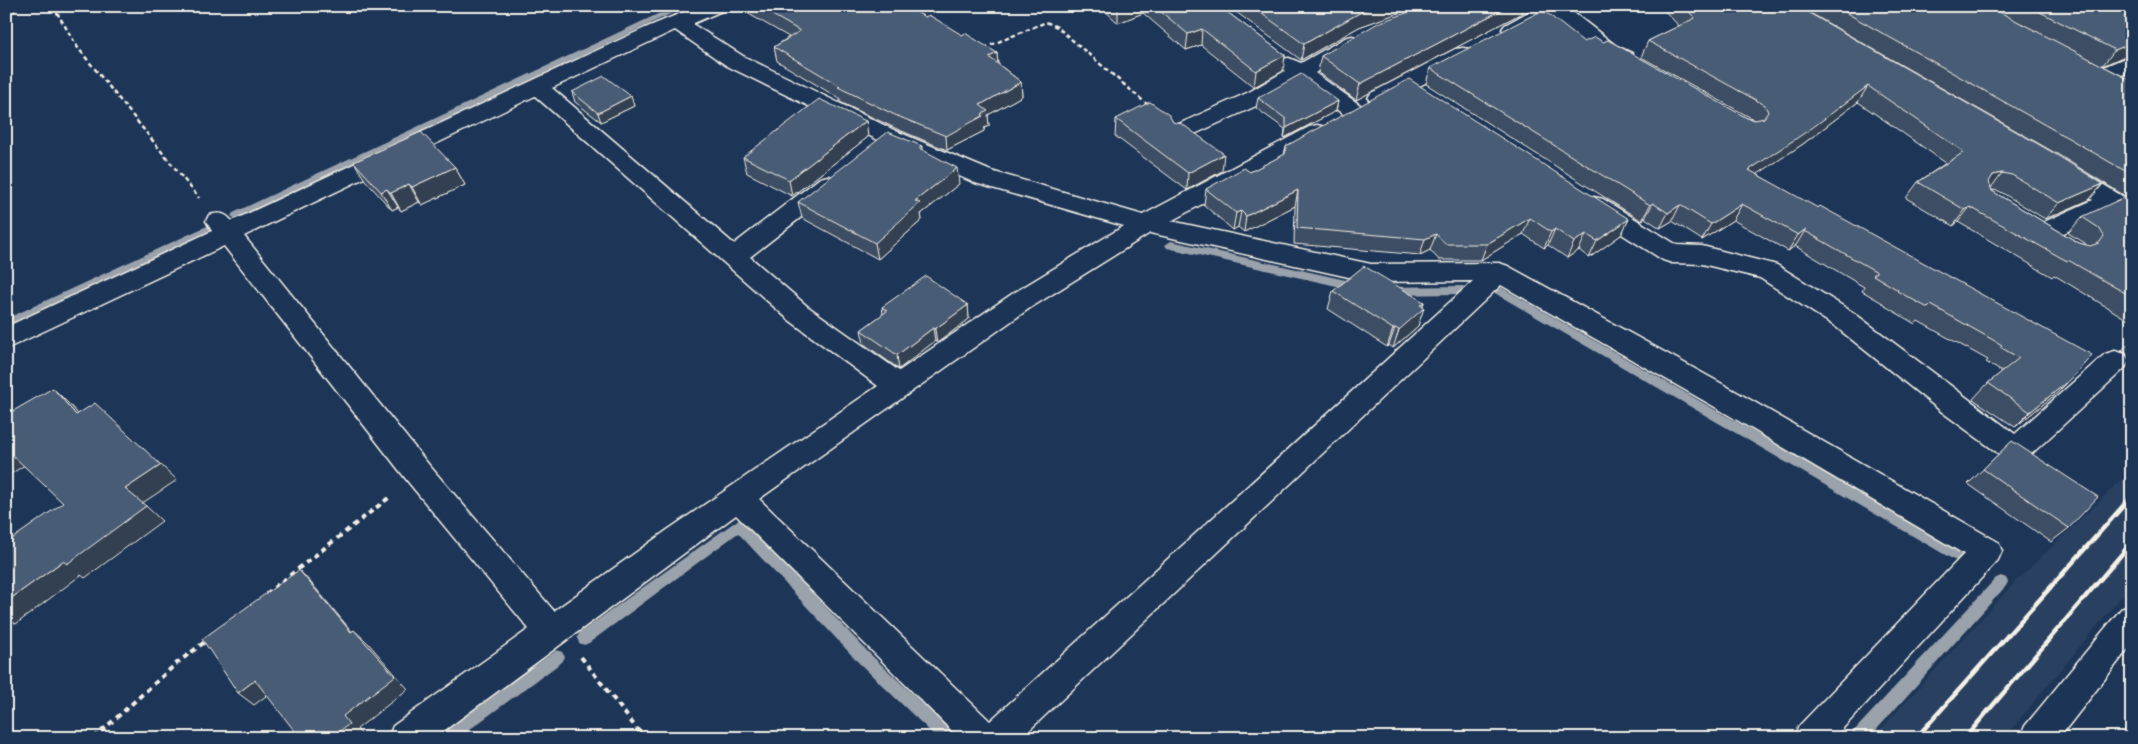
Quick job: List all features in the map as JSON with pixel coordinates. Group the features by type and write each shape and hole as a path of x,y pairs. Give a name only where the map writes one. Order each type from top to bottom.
{"street":[{"path":"6,339 222,227 652,32 717,6"},
{"path":"405,738 738,498 899,386 1022,301 1146,224 1553,7 1608,49 1643,68"},
{"path":"683,21 684,28 735,61 881,142 983,177 1146,224 1372,273 1499,272 1733,403 1987,551 1811,738"},
{"path":"1180,132 1257,97 1367,33"},
{"path":"1269,50 1354,112"},
{"path":"2124,88 2094,72 2132,61"},
{"path":"1406,84 1431,100"},
{"path":"536,86 798,313 899,386"},
{"path":"2048,161 2122,207"},
{"path":"734,257 842,173"},
{"path":"1572,190 1672,254 1702,255 1768,271 1845,320 1952,404 2016,451 2116,362"},
{"path":"2068,246 2036,227 2122,207"},
{"path":"222,227 419,474 554,630"},
{"path":"996,738 1499,272"},
{"path":"738,498 983,738"},
{"path":"2037,738 2129,629"}],"path":[{"path":"52,6 78,48 222,227"},
{"path":"984,48 1046,22 1057,27 1180,132"},
{"path":"263,596 419,474"},
{"path":"554,630 644,738"},
{"path":"94,738 177,663 208,639"}],"shaded area":[{"path":"2132,470 2132,584 2004,738 1873,738 2016,581"}],"building":[{"path":"757,6 906,6 925,17 929,15 962,35 965,33 997,53 989,57 1021,82 980,105 988,111 982,114 983,116 946,136 895,115 838,87 840,86 774,47 800,31"},
{"path":"1154,6 1219,6 1285,55 1256,71 1202,29 1188,34"},
{"path":"1251,6 1377,6 1363,11 1304,44"},
{"path":"1426,6 1509,6 1360,84 1321,56 1378,23"},
{"path":"1683,6 1797,6 2052,152 2103,184 2059,203 2012,175 2002,173 1993,175 1989,182 1992,191 2079,243 2090,246 2099,243 2104,236 2099,228 2082,217 2125,197 2132,201 2132,297 1970,207 1965,210 1918,182 1964,152 1868,86 1812,128 1749,170 1818,208 1820,206 2092,355 2071,379 2030,412 1988,383 2019,358 2000,347 2002,345 1931,305 1928,308 1897,291 1873,275 1877,272 1805,231 1806,229 1798,235 1742,204 1711,224 1680,205 1668,213 1653,203 1650,205 1430,68 1543,10 1584,42 1595,37 1603,42 1608,40 1747,118 1755,120 1764,118 1768,112 1765,105 1648,41 1695,18"},
{"path":"1834,6 1988,6 2132,81 2132,175 2070,139"},
{"path":"2028,6 2132,6 2132,43 2115,50"},
{"path":"1301,74 1338,101 1286,128 1286,119 1258,98"},
{"path":"604,76 631,96 598,113 572,92"},
{"path":"1409,79 1629,219 1597,241 1586,234 1574,242 1555,229 1551,232 1530,218 1487,244 1445,244 1436,234 1425,239 1297,228 1298,190 1246,216 1241,211 1236,213 1206,189 1244,168 1250,172 1285,154 1286,146"},
{"path":"819,99 866,121 789,180 743,157"},
{"path":"1150,102 1169,115 1173,122 1182,124 1224,154 1188,173 1116,119"},
{"path":"421,132 455,167 412,187 409,184 391,193 387,189 381,192 354,162"},
{"path":"888,132 922,146 919,148 957,168 915,201 920,203 875,243 798,202"},
{"path":"1364,266 1424,302 1420,305 1424,308 1399,330 1393,329 1333,291"},
{"path":"926,276 968,305 897,355 861,330 887,311 882,307"},
{"path":"53,388 76,415 95,403 161,465 125,489 146,506 67,564 63,561 6,602 6,543 63,503 6,450 6,415"},
{"path":"2012,441 2098,497 2069,528 1983,469"},
{"path":"299,570 351,632 354,630 395,676 343,716 349,724 331,738 300,738 255,680 238,693 202,639"}],"waterway":[{"path":"237,216 683,6"},
{"path":"6,324 207,230"},
{"path":"1171,245 1359,287"},
{"path":"1497,289 1959,556"},
{"path":"1389,291 1463,290"},
{"path":"584,638 739,525 863,657 948,738"},
{"path":"1858,738 2001,582"},
{"path":"445,738 557,657"}],"railway":[{"path":"1916,738 2132,496"},
{"path":"1965,738 2132,542"}]}
